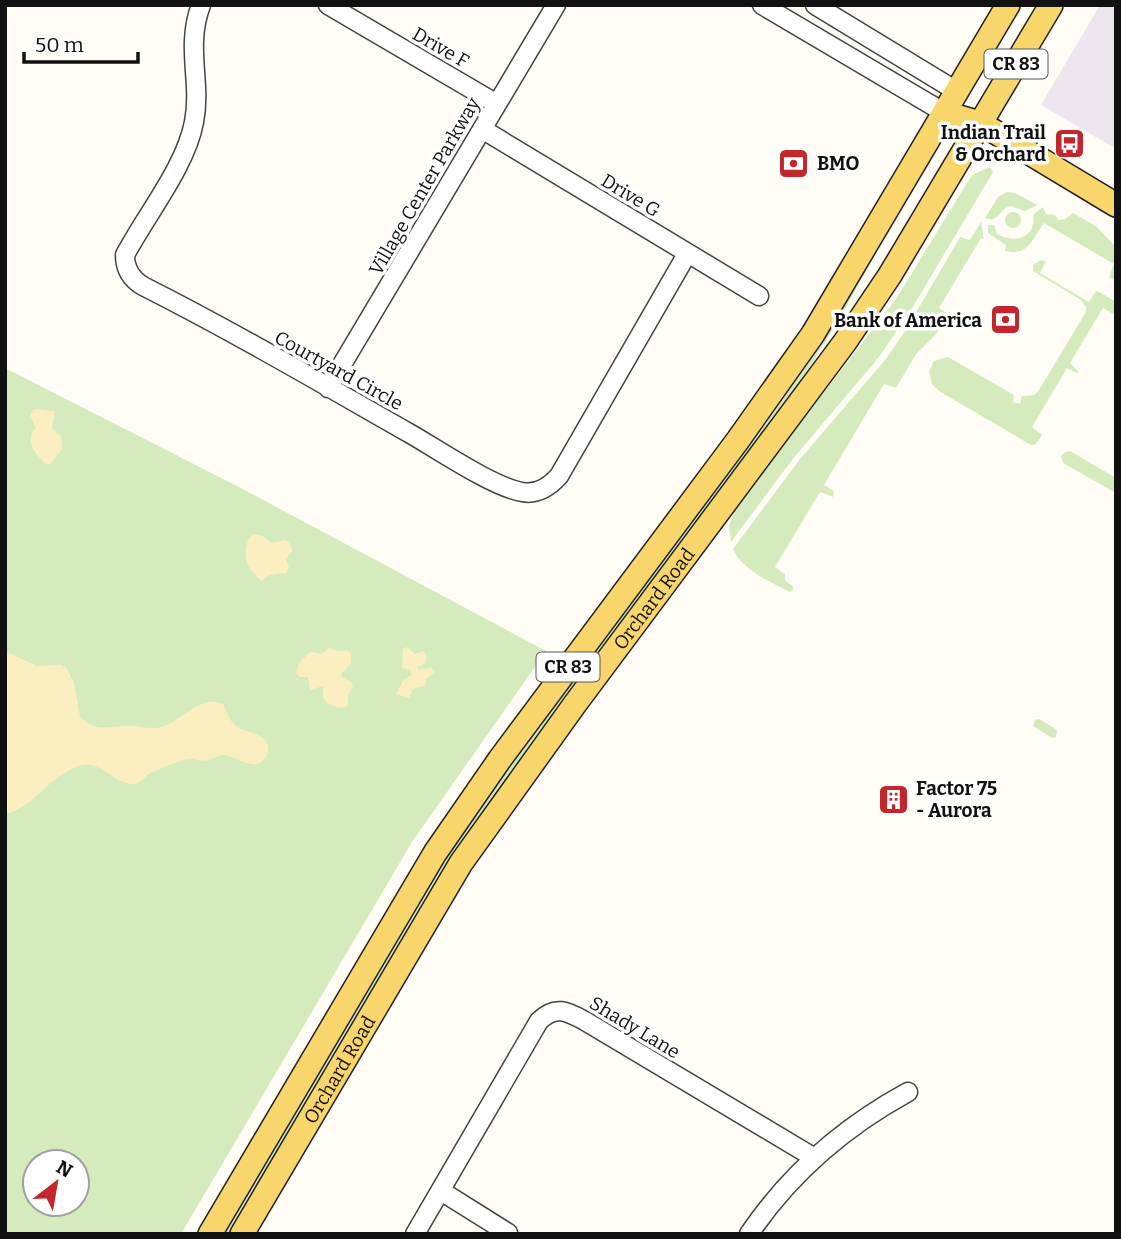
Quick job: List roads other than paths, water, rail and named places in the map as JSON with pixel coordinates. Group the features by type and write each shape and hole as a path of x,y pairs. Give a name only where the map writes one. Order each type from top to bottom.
{"main road":[{"name":"Orchard Road","path":"211,1234 435,853 500,758 731,450 813,334 1008,5"},
{"name":"Orchard Road","path":"242,1234 461,863 575,704 845,342 890,275 1051,5"},
{"path":"958,92 980,123"},
{"path":"945,113 980,123 1116,205"}],"street":[{"name":"Courtyard Circle","path":"201,5 192,38 196,103 192,134 129,248 125,265 136,282 513,490 532,493 542,490 559,476 687,254"},
{"name":"Drive F","path":"328,5 497,104"},
{"name":"Village Center Parkway","path":"328,388 556,5"},
{"path":"814,5 958,92"},
{"path":"768,8 945,113"},
{"name":"Drive G","path":"482,129 759,296"},
{"name":"Shady Lane","path":"415,1234 539,1021 546,1013 554,1010 567,1010 813,1157"},
{"path":"749,1234 767,1208 813,1157 849,1128 908,1092"},
{"path":"441,1191 508,1233"}],"place":[{"name":"Indian Trail & Orchard","path":"1069,143"},
{"name":"BMO","path":"794,163"},
{"name":"Bank of America","path":"1005,320"},
{"name":"Factor 75 - Aurora","path":"893,799"}]}
